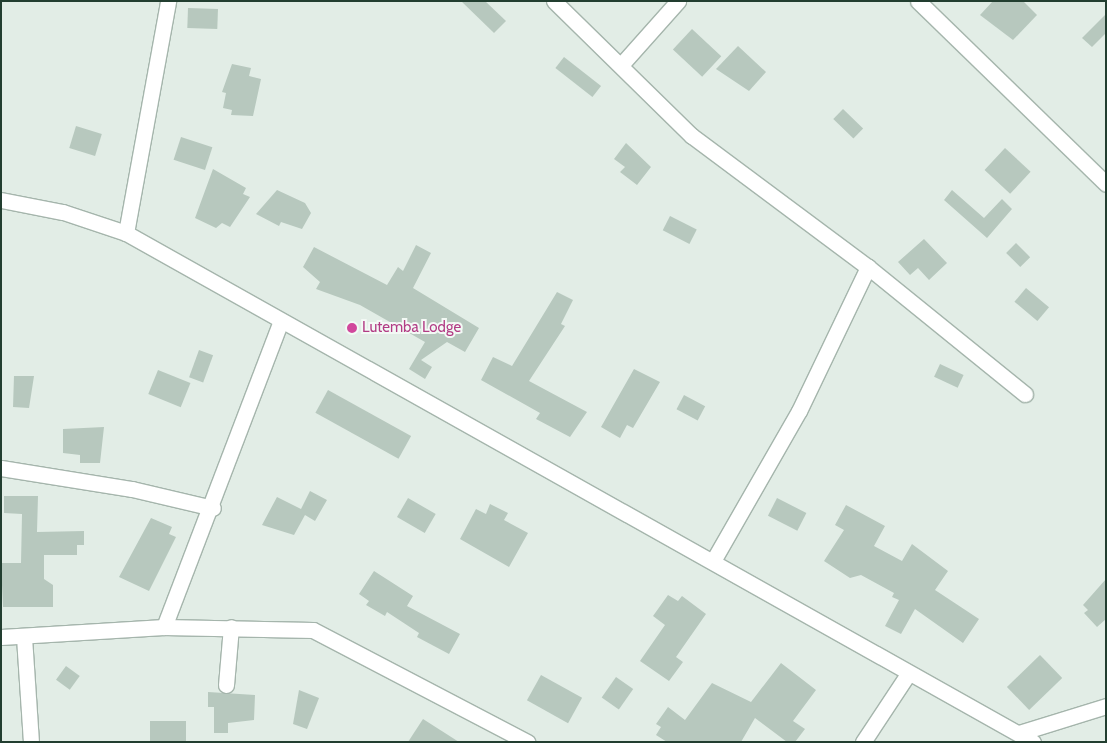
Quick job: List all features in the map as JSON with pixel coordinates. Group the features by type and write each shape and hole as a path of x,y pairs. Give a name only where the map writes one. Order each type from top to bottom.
{"street":[{"path":"126,233 168,1"},
{"path":"554,1 692,136 868,267 1025,394"},
{"path":"621,66 678,1"},
{"path":"918,1 1106,184"},
{"path":"1,200 63,212 126,233 280,323 713,562 908,674 1033,742"},
{"path":"713,562 799,411 868,267"},
{"path":"164,628 213,508 280,323"},
{"path":"1,468 132,489 213,508"},
{"path":"226,685 231,627"},
{"path":"1,637 164,628 231,627 312,630 527,742"},
{"path":"24,636 31,742"},
{"path":"863,742 908,674"},
{"path":"1018,733 1106,706"}],"building":[{"path":"461,1 485,1 506,21 494,33"},
{"path":"993,1 1023,1 1037,15 1013,40 980,15"},
{"path":"188,8 218,9 217,29 187,28"},
{"path":"1106,14 1106,33 1092,47 1082,38"},
{"path":"692,29 721,56 702,77 673,49"},
{"path":"738,46 766,72 749,91 716,69"},
{"path":"564,57 601,86 592,97 555,68"},
{"path":"232,64 251,68 249,76 261,79 253,116 231,115 232,110 223,108 226,93 222,92"},
{"path":"843,109 863,128 853,139 833,119"},
{"path":"76,126 102,134 95,156 69,148"},
{"path":"181,137 212,147 205,170 174,160"},
{"path":"626,143 651,167 637,185 620,172 625,167 614,159"},
{"path":"1005,148 1031,172 1010,194 985,170"},
{"path":"213,169 246,188 243,194 250,197 230,227 222,223 216,228 195,218"},
{"path":"277,190 305,203 311,213 302,229 281,222 279,226 256,214"},
{"path":"952,190 984,218 1002,199 1012,209 987,238 944,200"},
{"path":"670,216 697,230 689,244 663,230"},
{"path":"924,239 947,263 929,280 918,268 910,275 898,262"},
{"path":"1016,243 1030,257 1020,267 1006,253"},
{"path":"416,245 431,253 413,288 479,328 465,352 447,342 421,360 432,367 425,379 409,369 425,342 360,305 316,289 320,282 303,267 314,247 387,285 398,267 403,271"},
{"path":"1026,288 1049,307 1037,321 1014,302"},
{"path":"557,292 573,300 561,324 565,326 529,381 587,412 570,437 536,419 540,413 481,380 493,357 512,366"},
{"path":"199,350 213,355 203,382 189,377"},
{"path":"940,364 964,375 958,388 934,377"},
{"path":"634,369 660,382 633,428 627,425 620,438 601,427"},
{"path":"158,370 190,383 181,407 148,394"},
{"path":"14,376 34,376 29,408 13,407"},
{"path":"328,390 411,436 398,459 315,413"},
{"path":"684,395 705,406 698,420 676,409"},
{"path":"104,427 100,463 80,463 80,455 63,453 63,429"},
{"path":"310,491 327,500 315,521 305,515 294,535 262,525 277,497 301,509"},
{"path":"4,496 38,496 37,532 84,531 84,545 77,545 77,555 44,555 44,579 53,585 53,607 3,607 1,563 21,563 22,514 4,513"},
{"path":"408,498 436,514 425,533 397,517"},
{"path":"777,498 806,513 797,531 768,516"},
{"path":"490,504 508,513 504,520 528,533 509,567 460,539 476,509 486,514"},
{"path":"846,505 885,526 874,546 902,561 912,544 948,571 935,590 979,619 963,643 915,609 901,634 885,626 899,600 892,597 894,593 861,575 850,578 824,561 844,530 835,525"},
{"path":"151,518 172,527 169,534 176,537 149,591 119,577"},
{"path":"374,571 413,596 407,606 460,634 449,654 417,637 419,633 387,612 385,616 366,605 369,601 359,594"},
{"path":"1106,579 1106,619 1097,627 1084,613 1088,610 1083,605"},
{"path":"668,595 678,601 682,596 706,614 676,657 683,662 669,681 640,661 665,625 653,616"},
{"path":"1040,655 1062,678 1029,710 1007,687"},
{"path":"781,663 816,690 793,721 805,729 795,742 787,742 755,718 741,742 667,742 656,735 661,727 656,724 668,707 685,720 712,683 751,702"},
{"path":"66,666 80,676 70,690 56,680"},
{"path":"541,675 582,698 568,723 527,700"},
{"path":"616,677 633,689 619,710 602,697"},
{"path":"299,690 319,698 307,729 293,724"},
{"path":"208,692 255,695 254,720 228,723 228,733 214,733 214,707 208,707"},
{"path":"423,719 459,742 408,742"},
{"path":"150,721 186,721 186,742 150,742"}],"place":[{"name":"Lutemba Lodge","path":"352,328"}]}
